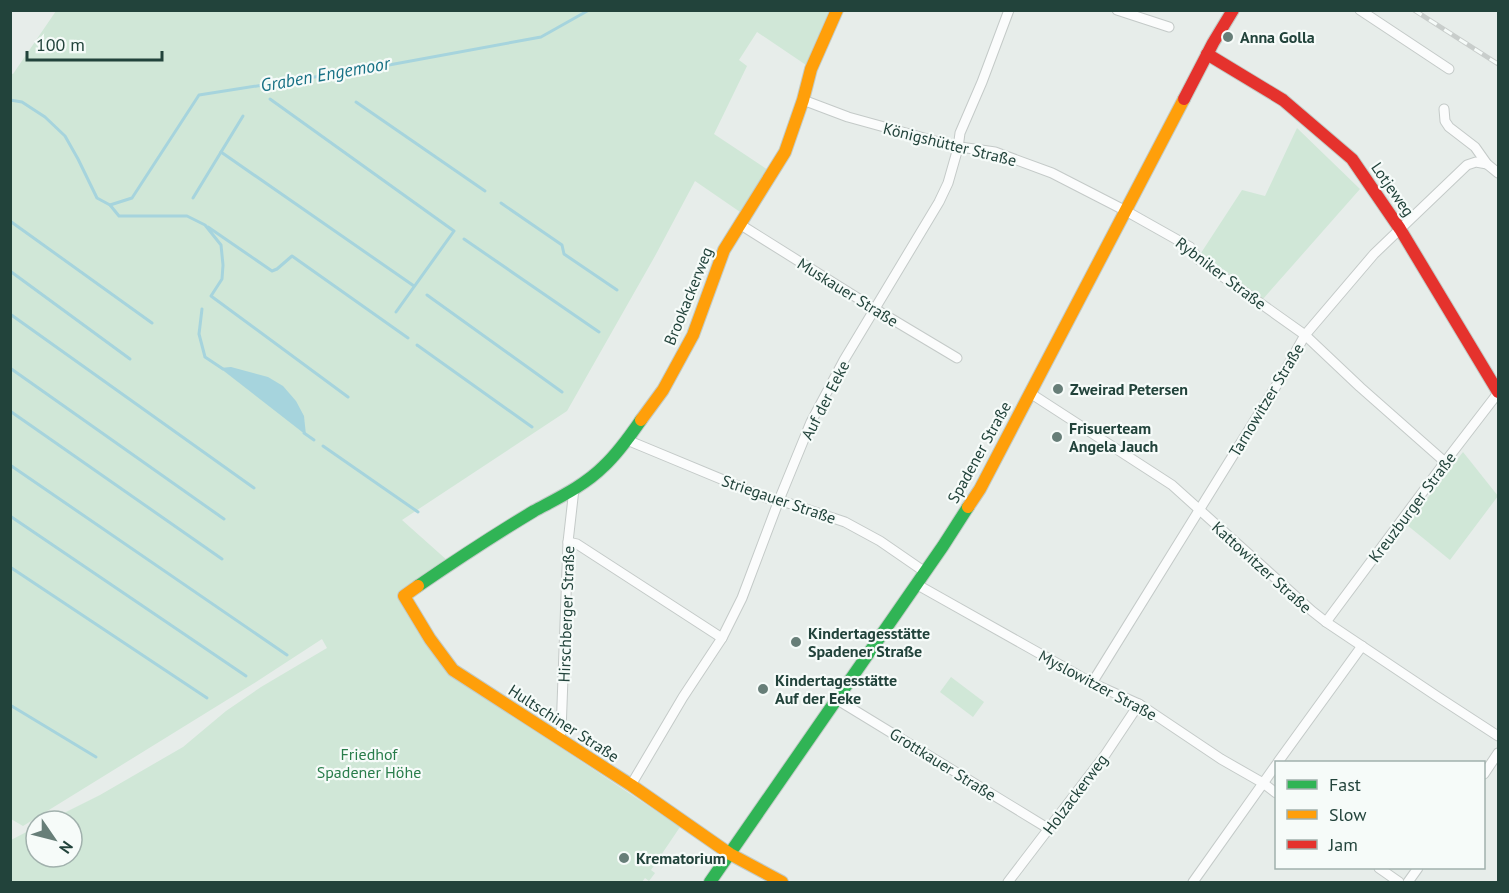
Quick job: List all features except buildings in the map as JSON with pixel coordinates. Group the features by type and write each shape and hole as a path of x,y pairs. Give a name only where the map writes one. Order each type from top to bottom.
{"street":[{"name":"Brookackerweg","path":"404,596 456,560 574,489 603,467 627,440 663,390 693,335 724,250 785,152 812,66 837,10"},
{"name":"Auf der Eeke","path":"631,785 683,697 722,638 742,598 811,422 844,360 939,202 948,183 960,133 1009,10"},
{"path":"1117,10 1169,27"},
{"name":"Spadener Straße","path":"710,882 980,489 1233,10"},
{"path":"1360,10 1449,69"},
{"name":"Lotjeweg","path":"1208,54 1283,100 1352,159 1400,229 1498,393"},
{"name":"Königshütter Straße","path":"803,100 848,117 958,147 995,152 1052,173 1126,211"},
{"path":"1444,109 1445,121 1449,127 1475,147 1487,164 1498,173"},
{"name":"Tarnowitzer Straße","path":"1092,683 1281,378 1305,335 1374,254 1467,165 1476,162 1487,164"},
{"name":"Rybniker Straße","path":"1126,211 1190,247 1198,259 1305,335 1444,462"},
{"name":"Muskauer Straße","path":"741,225 957,358"},
{"name":"Kattowitzer Straße","path":"1030,393 1172,485 1326,622 1498,736"},
{"name":"Kreuzburger Straße","path":"1326,622 1498,393"},
{"name":"Striegauer Straße","path":"627,440 767,498 845,522 880,541 925,572"},
{"name":"Hirschberger Straße","path":"557,738 561,732 568,542 574,489"},
{"path":"568,542 577,544 722,638"},
{"name":"Myslowitzer Straße","path":"916,584 1092,683 1139,704 1275,792"},
{"name":"Hultschiner Straße","path":"404,596 430,639 453,670 631,785 730,854 782,882"},
{"path":"1279,761 1362,646"},
{"name":"Grottkauer Straße","path":"837,699 1049,829"},
{"name":"Holzackerweg","path":"1008,882 1105,755 1139,704"},
{"path":"1485,772 1498,753"},
{"path":"1193,882 1275,767"},
{"path":"1382,869 1399,882"},
{"path":"1408,882 1417,869"}],"green space":[{"name":"Friedhof Spadener Höhe","path":"56,11 832,11 806,65 757,32 739,60 747,66 714,134 768,170 743,214 695,181 567,411 402,520 448,561 399,594 441,663 451,675 680,827 651,870 655,873 649,881 645,878 642,882 11,882 11,840 24,833 24,869 84,869 84,809 72,809 183,747 226,711 261,687 327,648 322,639 51,809 24,809 23,826 11,819 10,73 13,74"},
{"path":"1297,128 1360,189 1263,299 1201,253 1242,190 1265,196"},
{"path":"1463,452 1498,496 1450,560 1407,525"},
{"path":"951,677 984,702 973,717 940,692"}],"water":[{"path":"231,367 268,377 283,386 296,401 304,416 306,435 220,368"}],"waterway":[{"name":"Graben Engemoor","path":"110,205 132,198 199,95 378,67 541,37 589,10"},
{"path":"270,99 454,231 396,312"},
{"path":"10,100 22,102 45,117 65,136 97,198 110,205 119,216 187,216 205,225 221,245 223,265 222,279 211,296 348,397"},
{"path":"356,102 485,191"},
{"path":"193,198 243,116"},
{"path":"221,152 414,286"},
{"path":"501,203 562,245 564,254 617,290"},
{"path":"10,221 152,323"},
{"path":"208,227 272,271 292,256 408,338"},
{"path":"464,239 599,332"},
{"path":"10,271 130,359"},
{"path":"427,295 562,392"},
{"path":"202,309 199,334 205,357 223,369"},
{"path":"10,314 254,488"},
{"path":"417,345 532,427"},
{"path":"10,368 224,519"},
{"path":"10,411 222,559"},
{"path":"304,433 314,440"},
{"path":"323,446 418,512"},
{"path":"10,465 287,655"},
{"path":"10,516 246,676"},
{"path":"10,567 207,698"},
{"path":"10,705 96,757"}],"railway":[{"path":"1414,10 1498,64"}],"traffic: fast":[{"path":"418,586 504,529 588,480 614,456 641,420"},
{"path":"710,882 968,507"}],"traffic: slow":[{"path":"641,420 663,390 693,335 724,250 785,152 811,69 837,10"},
{"path":"968,507 980,489 1184,99"},
{"path":"418,586 404,596 430,639 453,670 631,785 730,854 782,882"}],"traffic: jam":[{"path":"1184,99 1233,10"},
{"path":"1207,54 1283,100 1352,159 1400,229 1498,392"}],"place":[{"name":"Anna Golla","path":"1228,37"},
{"name":"Zweirad Petersen","path":"1058,389"},
{"name":"Frisuerteam Angela Jauch","path":"1057,437"},
{"name":"Kindertagesstätte Spadener Straße","path":"796,642"},
{"name":"Kindertagesstätte Auf der Eeke","path":"763,689"},
{"name":"Krematorium","path":"624,858"}]}
